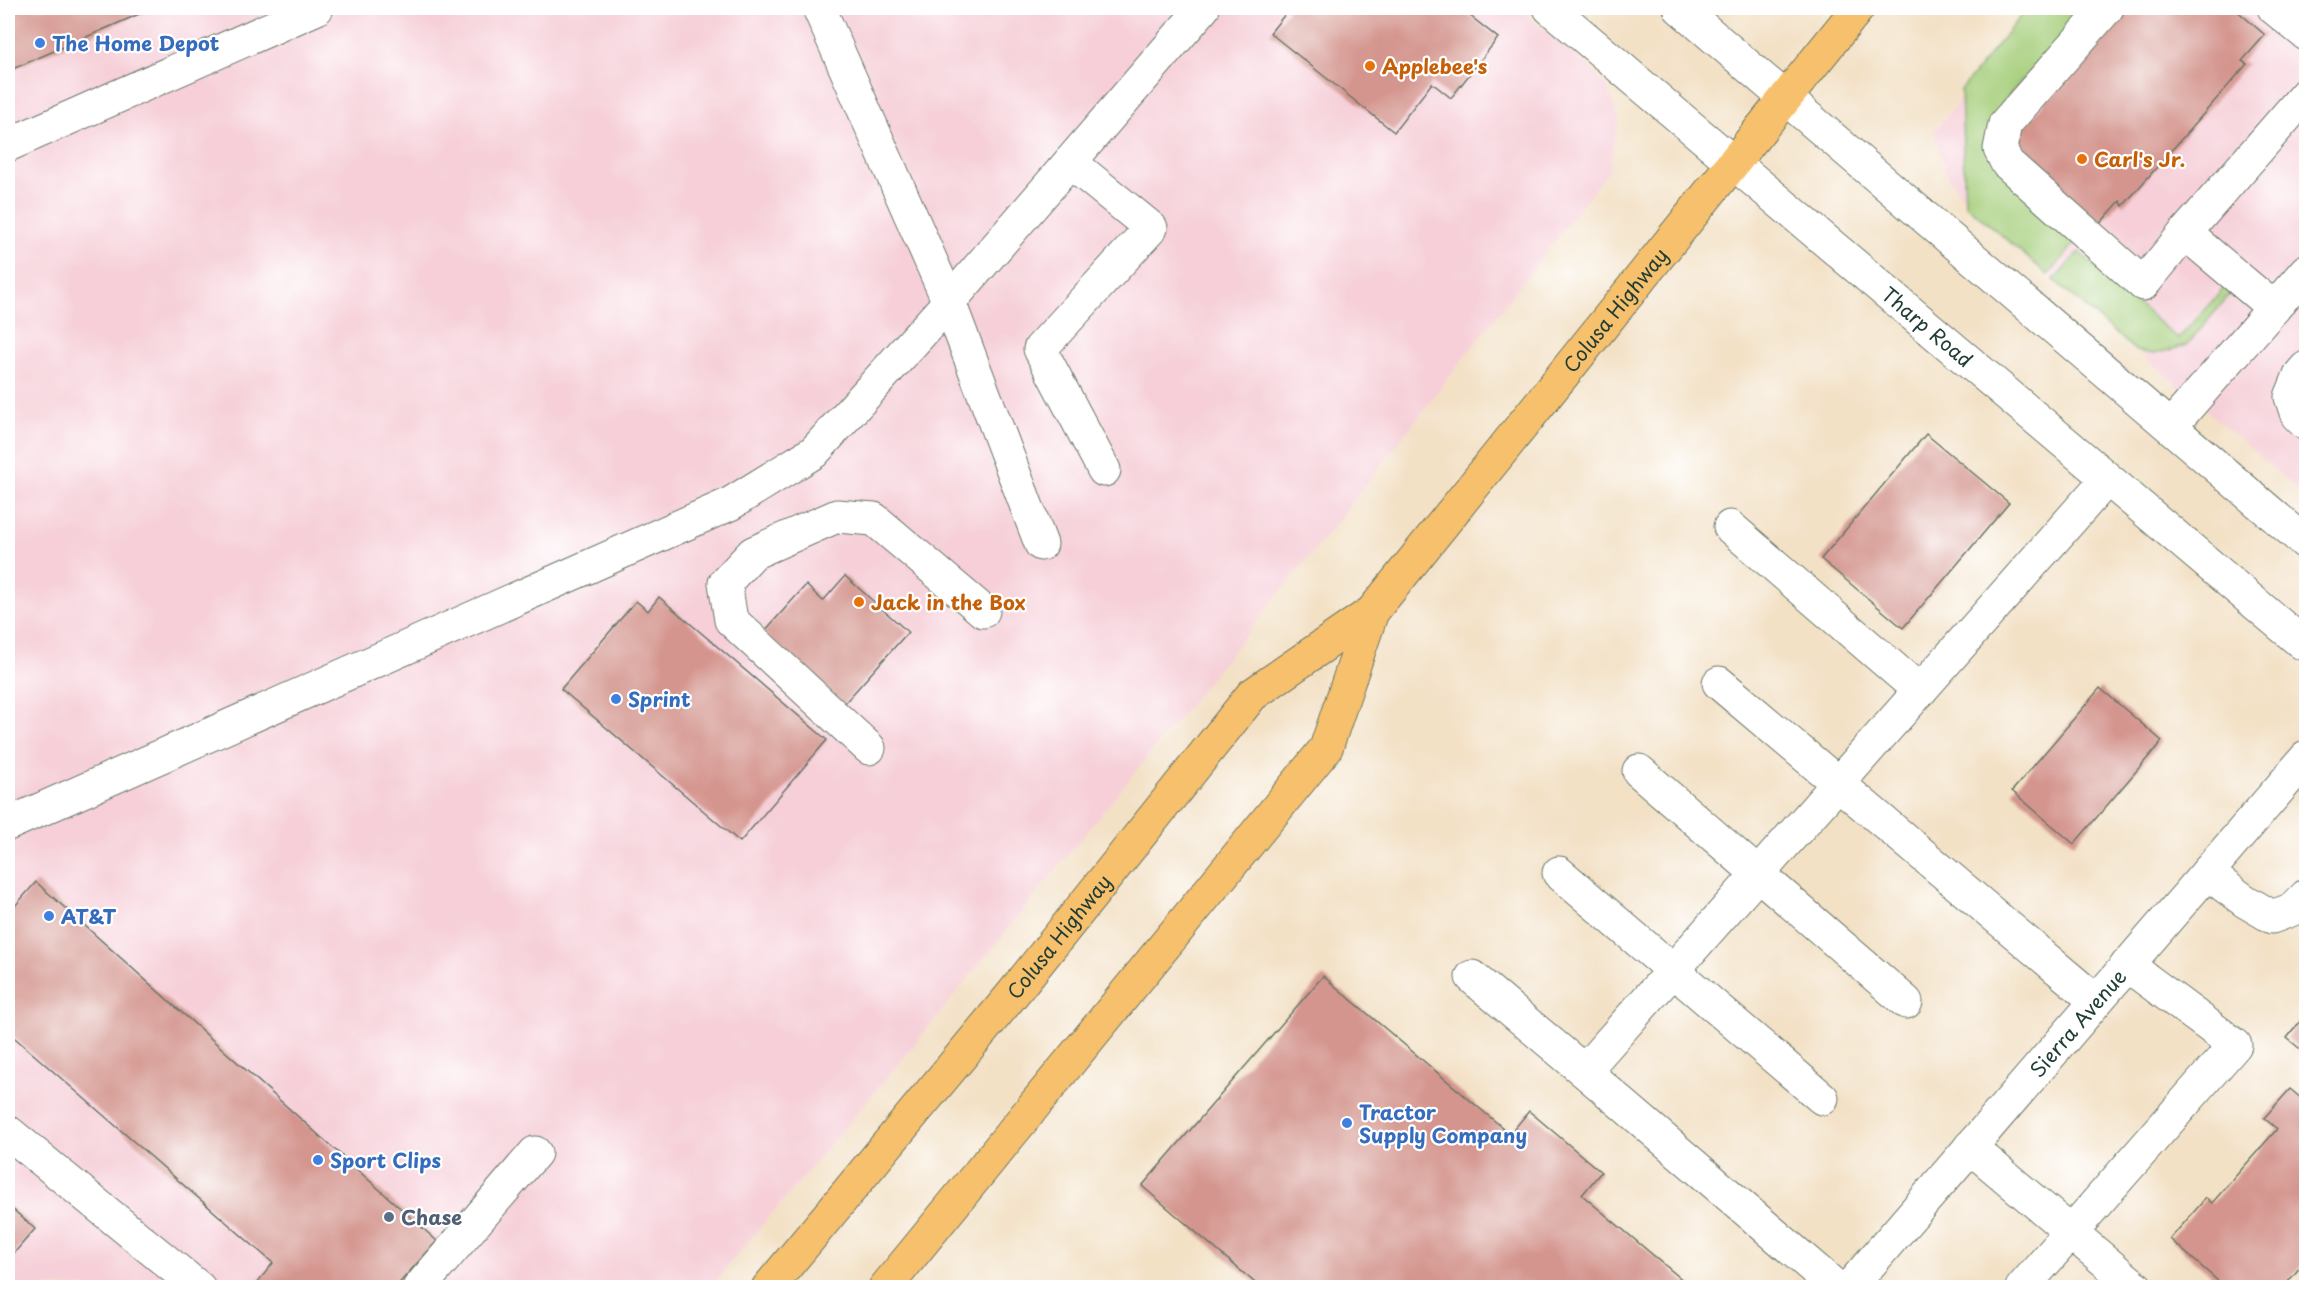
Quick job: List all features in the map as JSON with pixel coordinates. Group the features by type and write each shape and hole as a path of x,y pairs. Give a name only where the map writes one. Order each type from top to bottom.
{"highway":[{"name":"Colusa Highway","path":"768,1287 1011,996 1252,695 1372,612 1858,8"},
{"name":"Colusa Highway","path":"885,1287 1326,748 1372,612"}],"street":[{"path":"8,145 318,8"},
{"path":"819,8 949,302 1041,543"},
{"path":"8,824 730,504 814,452 949,302 1203,8"},
{"name":"Tharp Road","path":"1550,8 2302,643 2307,644"},
{"path":"1680,8 1786,95 2307,543"},
{"path":"2107,8 2006,124 2000,149 2007,163 2143,284 2307,94"},
{"path":"2274,8 2307,34"},
{"path":"1070,162 1151,228 1040,350 1104,470"},
{"path":"2185,233 2274,308"},
{"path":"2171,426 2307,271"},
{"path":"2307,368 2300,375 2291,397 2297,415 2307,424"},
{"path":"1584,1071 2107,479"},
{"path":"869,748 731,620 725,583 753,553 827,520 837,516 874,519 983,611"},
{"path":"1730,527 1920,691"},
{"path":"1719,683 1840,782 2096,1001"},
{"name":"Sierra Avenue","path":"1849,1287 2307,758"},
{"path":"1639,771 1906,1002"},
{"path":"1559,873 1822,1098"},
{"path":"2207,873 2272,917 2293,909 2307,896"},
{"path":"2022,1287 2235,1045 2127,965"},
{"path":"1472,977 1838,1287"},
{"path":"8,1132 199,1287"},
{"path":"1970,1147 2136,1287"},
{"path":"420,1287 535,1153"}],"shaded area":[{"path":"8,8 1518,8 1590,67 1607,87 1619,120 1609,170 1338,521 906,1055 710,1287 8,1287"},
{"path":"2033,8 2306,8 2306,497 1966,202 1946,173 1934,132"}],"green space":[{"path":"2027,8 2087,8 2002,103 2078,240 2048,275 1965,204 1961,90"},
{"path":"2079,252 2178,339 2224,288 2231,293 2187,345 2155,354 2136,351 2054,280"}],"building":[{"name":"The Home Depot","path":"8,8 153,8 8,71"},
{"path":"1290,8 1460,8 1498,38 1451,98 1432,83 1394,132 1270,33"},
{"path":"2123,8 2234,8 2265,35 2242,61 2247,64 2123,206 2120,201 2097,227 2006,149"},
{"path":"1926,434 2009,503 1903,628 1821,559"},
{"path":"845,576 908,632 843,705 763,633 806,585 823,601"},
{"path":"659,597 827,740 740,842 561,689 636,601 648,611"},
{"path":"2100,688 2162,741 2074,844 2012,791"},
{"path":"36,882 437,1241 395,1288 253,1288 273,1263 8,1032 8,914"},
{"name":"Tractor Supply Company","path":"1323,976 1510,1134 1529,1111 1601,1172 1582,1195 1692,1288 1261,1288 1142,1186"},
{"path":"2306,1014 2306,1054 2287,1038"},
{"path":"2290,1089 2302,1099 2306,1094 2306,1260 2283,1288 2257,1288 2252,1283 2248,1288 2226,1288 2170,1239 2206,1198 2212,1203 2277,1129 2264,1118"},
{"path":"8,1205 35,1229 8,1260"}],"place":[{"name":"The Home Depot","path":"40,43"},
{"name":"Applebee's","path":"1370,66"},
{"name":"Carl's Jr.","path":"2082,159"},
{"name":"Jack in the Box","path":"859,602"},
{"name":"Sprint","path":"616,699"},
{"name":"AT&T","path":"49,916"},
{"name":"Tractor Supply Company","path":"1347,1123"},
{"name":"Sport Clips","path":"318,1160"},
{"name":"Chase","path":"389,1217"}]}
